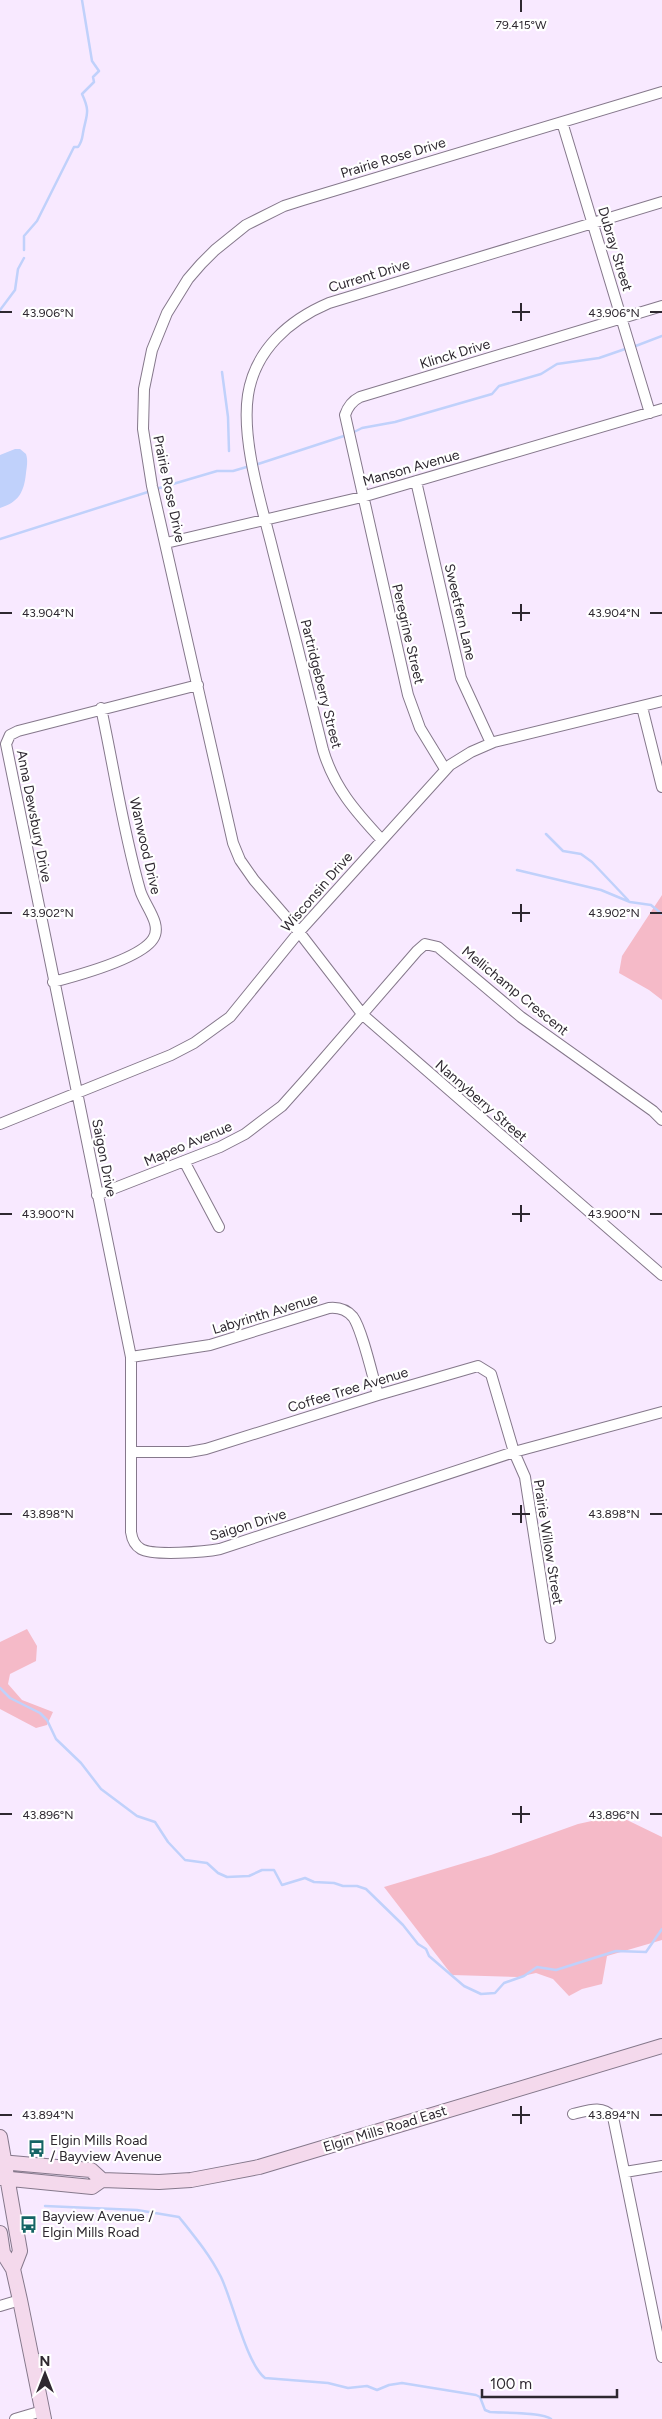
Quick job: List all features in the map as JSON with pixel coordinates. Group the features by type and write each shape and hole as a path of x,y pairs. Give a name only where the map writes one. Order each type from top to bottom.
{"main road":[{"name":"Elgin Mills Road East","path":"4,2179 92,2187 102,2180 159,2182 191,2180 259,2167 662,2046"},
{"path":"0,2137 4,2179 20,2251 13,2269"},
{"name":"Elgin Mills Road East","path":"2,2162 91,2170 102,2180"},
{"path":"0,2233 3,2253 13,2269 43,2415"}],"street":[{"name":"Prairie Rose Drive","path":"299,932 254,880 236,852 228,828 198,685 144,450 144,389 152,350 167,313 188,279 222,243 246,225 284,206 662,92"},
{"name":"Dubray Street","path":"562,122 650,413"},
{"name":"Current Drive","path":"265,520 248,442 246,425 248,395 263,354 286,328 299,318 329,302 662,202"},
{"name":"Klinck Drive","path":"362,497 345,415 354,400 662,306"},
{"name":"Manson Avenue","path":"166,543 362,497 662,410"},
{"name":"Sweetfern Lane","path":"416,482 461,678 491,744"},
{"name":"Peregrine Street","path":"362,497 410,703 420,728 445,768"},
{"name":"Partridgeberry Street","path":"265,520 326,760 340,791 354,810 381,839"},
{"name":"Anna Dewsbury Drive","path":"77,1094 6,744 8,737 16,731 198,685"},
{"name":"Wisconsin Drive","path":"0,1124 170,1055 210,1032 235,1011 299,932 445,768 471,752 491,744 662,702"},
{"path":"642,707 662,787"},
{"name":"Wanwood Drive","path":"53,982 96,971 124,959 151,942 156,932 155,922 140,892 101,708"},
{"name":"Nannyberry Street","path":"299,932 363,1015 662,1275"},
{"name":"Mellichamp Crescent","path":"363,1015 417,951 426,944 438,947 521,1017 653,1111 662,1120"},
{"name":"Mapeo Avenue","path":"97,1195 220,1148 245,1134 282,1106 363,1015"},
{"name":"Saigon Drive","path":"77,1094 131,1357 131,1532 133,1540 140,1548 147,1551 208,1552 239,1544 514,1452 662,1412"},
{"path":"184,1161 218,1227"},
{"name":"Labyrinth Avenue","path":"131,1357 203,1347 329,1308 338,1308 349,1313 357,1323 378,1395"},
{"name":"Coffee Tree Avenue","path":"132,1452 179,1453 206,1449 478,1366 491,1374 514,1452"},
{"name":"Prairie Willow Street","path":"514,1452 525,1477 550,1638"},
{"path":"573,2114 596,2108 608,2111 613,2117 662,2357"},
{"path":"625,2172 662,2166"},
{"path":"0,2306 20,2300"},
{"path":"15,2419 43,2415"}],"shaded area":[{"path":"662,895 662,1000 649,990 619,973 622,956"},
{"path":"27,1629 37,1646 36,1661 10,1674 8,1684 22,1700 53,1712 47,1725 36,1728 0,1709 0,1642"},
{"path":"610,1817 627,1820 662,1837 662,1940 607,1956 602,1984 582,1989 569,1996 553,1979 536,1973 518,1977 452,1975 384,1887 491,1855 578,1824"}],"water":[{"path":"20,449 27,456 24,486 12,503 0,508 0,455"}],"waterway":[{"path":"24,250 24,236 37,221 74,147 78,147 81,142 87,114 82,94 94,82 93,77 99,71 92,61 82,0"},
{"path":"0,310 15,290 18,269 24,258"},
{"path":"633,347 662,336"},
{"path":"352,433 362,428 395,422 492,394 499,386 541,374 557,364 599,358 628,348"},
{"path":"222,372 228,417 229,451"},
{"path":"255,465 347,435"},
{"path":"156,489 217,471 233,471 250,466"},
{"path":"0,539 151,491"},
{"path":"546,834 563,851 581,854 592,862 628,900"},
{"path":"517,870 601,890 630,902 651,905 662,914"},
{"path":"0,1688 10,1698 40,1713 47,1720 56,1739 81,1763 101,1789 137,1816 155,1822 168,1842 185,1860 207,1863 218,1873 227,1877 249,1876 262,1870 274,1870 282,1885 305,1878 314,1882 357,1886 366,1889 403,1925 418,1944 426,1949 429,1956 464,1986 481,1994 495,1993 504,1983 524,1976 537,1967 556,1970 616,1951 646,1952 662,1929"},
{"path":"45,2206 137,2210 179,2217 217,2269 226,2288 246,2346 258,2370 265,2378 328,2383 348,2388 367,2386 377,2390 389,2385 402,2383 476,2395 480,2397 485,2410 490,2412 532,2414 551,2419"}],"place":[{"name":"Elgin Mills Road / Bayview Avenue","path":"36,2148"},
{"name":"Bayview Avenue / Elgin Mills Road","path":"28,2224"}]}
